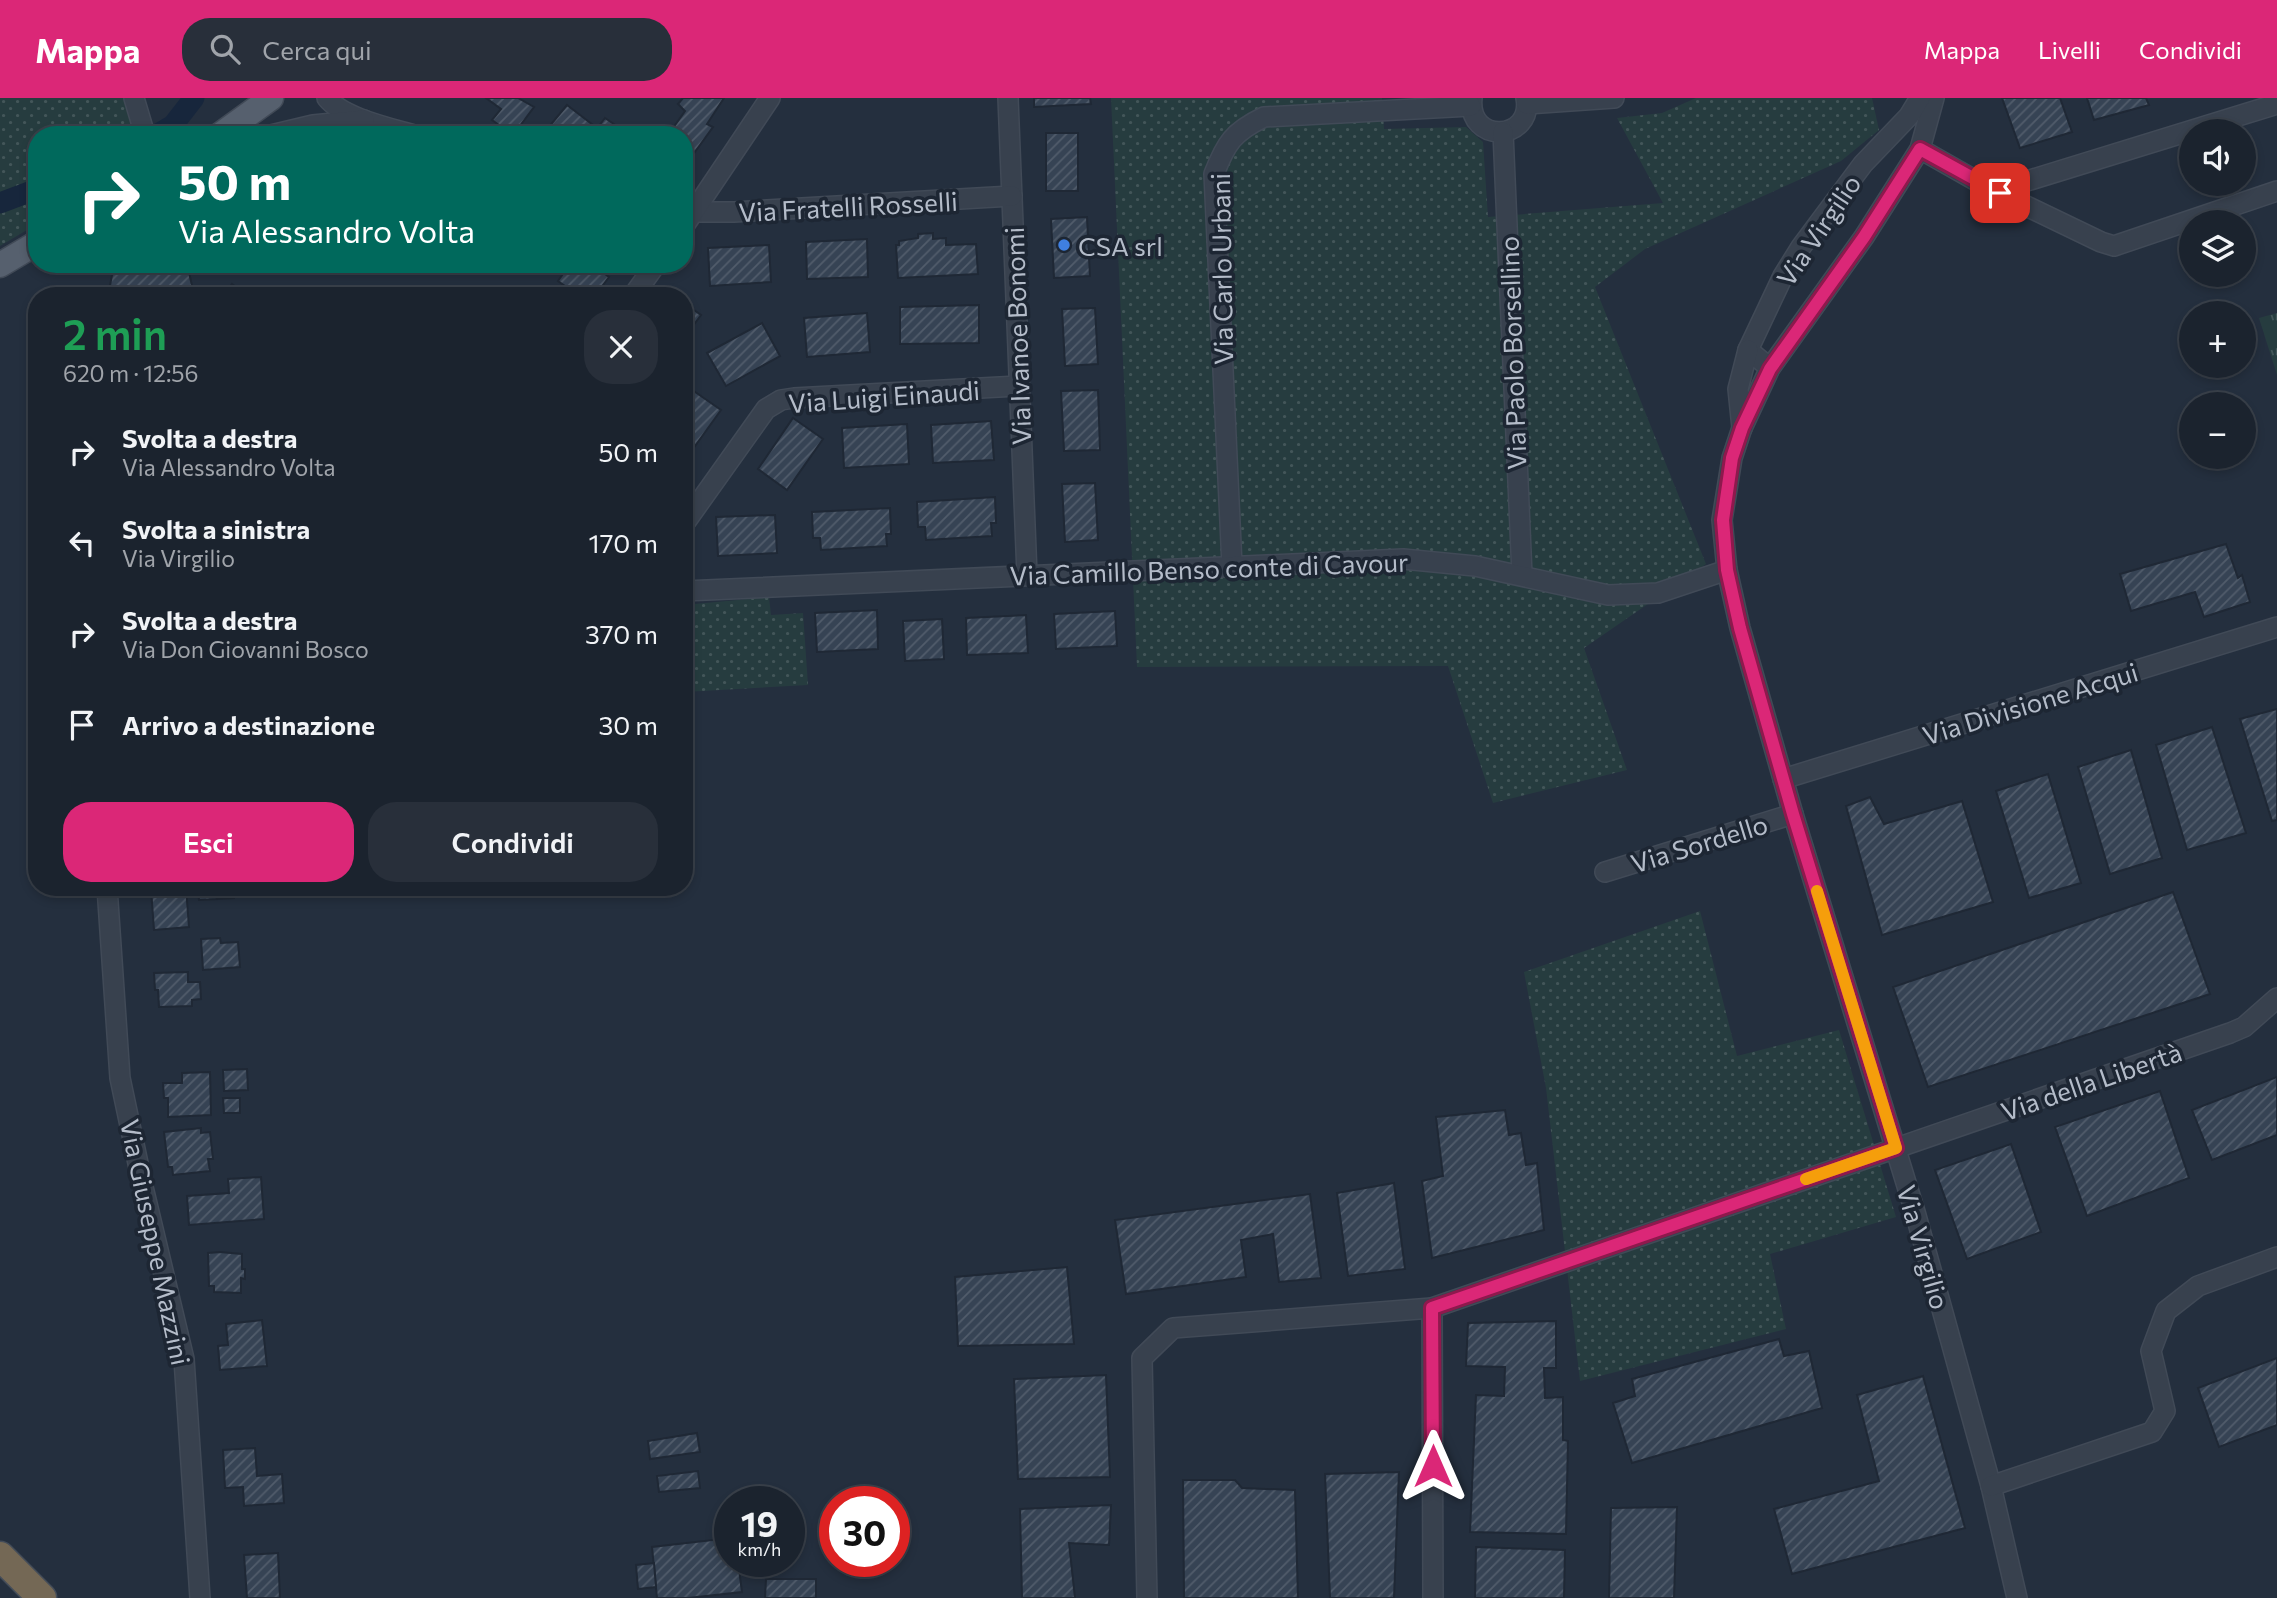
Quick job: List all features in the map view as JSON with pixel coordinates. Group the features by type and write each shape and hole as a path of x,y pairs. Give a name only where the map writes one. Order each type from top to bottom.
{"highway":[{"path":"0,1556 42,1598"},
{"path":"0,1575 28,1598"}],"main road":[{"path":"232,126 271,98"},
{"path":"0,265 28,248"}],"street":[{"path":"134,98 142,126"},
{"path":"327,98 335,106 385,126"},
{"path":"693,209 769,98"},
{"name":"Via Ivanoe Bonomi","path":"1008,98 1027,575"},
{"path":"1472,102 1477,122 1490,131 1503,132 1522,121 1526,101 1614,98"},
{"name":"Via Virgilio","path":"1742,428 1738,389 1748,351 1783,276 1801,247 1863,164 1909,116 1920,98"},
{"name":"Via Virgilio","path":"1934,98 1920,149 1864,237 1770,369 1742,428 1732,458 1723,520 1727,570 1740,628 1793,814 1896,1148 1991,1486 2017,1598"},
{"name":"Via Carlo Urbani","path":"1232,566 1214,174 1224,148 1243,127 1264,117 1472,102"},
{"path":"2015,192 2277,104"},
{"path":"309,126 365,120"},
{"name":"Via Paolo Borsellino","path":"1503,132 1522,575"},
{"path":"1920,149 1987,187 2015,192 2101,242 2114,246 2277,191"},
{"path":"719,174 722,192 734,212"},
{"name":"Via Fratelli Rosselli","path":"693,216 1012,196"},
{"path":"1748,351 1770,369"},
{"name":"Via Luigi Einaudi","path":"693,511 766,409 781,401 794,398 1019,386"},
{"name":"Via Camillo Benso conte di Cavour","path":"693,591 1403,559 1450,562 1608,595 1658,593 1727,570"},
{"name":"Via Divisione Acqui","path":"1783,779 2277,627"},
{"name":"Via Sordello","path":"1605,872 1793,814"},
{"name":"Via Giuseppe Mazzini","path":"108,896 120,1078 184,1359 200,1598"},
{"name":"Via della Libertà","path":"1147,1598 1142,1358 1173,1328 1432,1308 2230,1033 2244,1027 2277,998"},
{"path":"1991,1486 2152,1432 2165,1412 2151,1351 2166,1311 2198,1286 2277,1257"},
{"path":"1432,1308 1433,1598"}],"green space":[{"path":"0,98 141,98 152,126 28,126 28,229 0,246"},
{"path":"1111,98 1382,98 1384,129 1466,127 1483,142 1488,217 1663,203 1617,118 1662,113 1696,98 1872,98 1879,130 1841,161 1645,249 1595,287 1706,564 1584,648 1627,770 1493,803 1448,666 1137,667"},
{"path":"2277,313 2277,375 2259,318"},
{"path":"769,597 771,615 803,613 808,685 693,691 693,604"},
{"path":"1700,911 1737,1056 1839,1030 1896,1217 1770,1254 1786,1329 1580,1381 1546,1088 1524,972"}],"building":[{"path":"486,98 518,98 534,107 520,126 500,126 492,120 501,109"},
{"path":"683,98 724,98 707,124 713,127 693,155 693,126 674,126 685,111 678,104"},
{"path":"1034,98 1090,98 1091,104 1034,107"},
{"path":"2002,98 2060,98 2072,132 2020,148"},
{"path":"2087,98 2146,98 2149,105 2094,120"},
{"path":"567,105 593,125 592,126 550,126"},
{"path":"605,118 617,126 599,126"},
{"path":"1046,133 1078,133 1078,191 1046,191"},
{"path":"1087,217 1090,276 1054,278 1051,219"},
{"path":"933,233 933,239 946,238 946,245 976,244 978,274 898,278 896,245 899,245 899,241 918,238 918,234"},
{"path":"867,239 868,277 807,279 806,242"},
{"path":"769,245 771,282 710,286 708,248"},
{"path":"189,273 192,287 110,287 112,275"},
{"path":"564,273 604,273 609,277 602,287 566,287 558,281"},
{"path":"979,305 979,343 900,344 900,307"},
{"path":"1095,308 1098,364 1065,366 1062,309"},
{"path":"693,309 701,315 693,326"},
{"path":"867,313 870,352 807,357 804,318"},
{"path":"762,323 780,356 726,386 707,353"},
{"path":"693,390 721,410 693,449"},
{"path":"1098,390 1100,450 1064,451 1061,391"},
{"path":"793,418 823,439 787,490 758,469"},
{"path":"991,421 994,460 933,463 931,425"},
{"path":"907,424 909,464 844,468 842,428"},
{"path":"1095,483 1098,540 1065,542 1062,484"},
{"path":"995,497 996,523 991,523 992,536 926,540 925,527 918,527 917,502"},
{"path":"890,508 891,534 886,534 887,546 821,550 820,538 813,538 812,512"},
{"path":"775,515 777,553 718,556 716,517"},
{"path":"2226,544 2238,578 2242,575 2250,602 2204,617 2195,592 2131,611 2120,574"},
{"path":"877,610 878,649 817,652 815,613"},
{"path":"1115,611 1117,646 1056,649 1054,614"},
{"path":"1026,615 1028,653 967,655 966,618"},
{"path":"942,619 944,659 905,661 903,621"},
{"path":"2277,709 2277,820 2272,821 2240,719"},
{"path":"2212,727 2246,833 2187,850 2156,745"},
{"path":"2131,750 2162,858 2110,874 2078,767"},
{"path":"2048,774 2081,883 2029,898 1996,791"},
{"path":"1870,797 1884,824 1962,801 1993,902 1882,935 1846,806"},
{"path":"2173,892 2210,994 1928,1087 1893,987"},
{"path":"152,896 187,896 189,927 154,930"},
{"path":"199,896 217,896 217,899 199,900"},
{"path":"217,896 234,896 234,898 217,899"},
{"path":"220,938 221,943 238,942 240,967 203,970 201,939"},
{"path":"188,972 188,982 200,982 201,999 192,1000 192,1006 159,1007 154,973"},
{"path":"247,1069 248,1090 224,1091 223,1070"},
{"path":"210,1072 211,1115 168,1117 168,1098 164,1098 163,1083 182,1083 182,1073"},
{"path":"2277,1077 2277,1135 2212,1160 2192,1110"},
{"path":"2160,1091 2189,1178 2087,1216 2055,1127"},
{"path":"223,1098 240,1098 240,1113 224,1113"},
{"path":"1505,1110 1509,1135 1521,1133 1526,1165 1537,1163 1544,1230 1432,1258 1422,1181 1443,1176 1436,1117"},
{"path":"201,1128 201,1133 210,1132 213,1159 208,1159 210,1171 173,1175 172,1167 168,1167 164,1132"},
{"path":"2011,1144 2041,1232 1967,1259 1935,1170"},
{"path":"261,1177 264,1219 189,1225 187,1196 229,1193 228,1179"},
{"path":"1394,1183 1405,1269 1348,1276 1337,1193"},
{"path":"1310,1194 1321,1278 1279,1282 1273,1234 1241,1240 1246,1277 1126,1294 1115,1220"},
{"path":"208,1253 242,1254 245,1279 241,1278 241,1293 214,1292 214,1286 209,1286"},
{"path":"1067,1267 1074,1344 958,1346 955,1277"},
{"path":"262,1320 267,1366 220,1370 218,1346 228,1345 226,1324"},
{"path":"1556,1321 1556,1368 1544,1368 1545,1398 1563,1397 1563,1440 1568,1441 1566,1534 1470,1532 1476,1395 1504,1396 1505,1367 1466,1366 1468,1323"},
{"path":"1779,1339 1784,1356 1809,1351 1822,1408 1632,1463 1613,1403 1635,1396 1632,1379"},
{"path":"2277,1358 2277,1425 2219,1447 2198,1388"},
{"path":"1106,1375 1110,1477 1018,1479 1014,1379"},
{"path":"1923,1376 1965,1528 1792,1574 1774,1509 1879,1481 1857,1395"},
{"path":"697,1433 700,1452 650,1459 648,1441"},
{"path":"255,1448 257,1476 282,1474 284,1503 244,1506 243,1487 225,1488 223,1450"},
{"path":"698,1471 700,1488 659,1492 657,1476"},
{"path":"1399,1472 1394,1598 1330,1598 1325,1474"},
{"path":"1183,1480 1235,1480 1242,1488 1295,1490 1298,1598 1184,1598"},
{"path":"1111,1505 1109,1545 1069,1543 1075,1598 1022,1598 1020,1509"},
{"path":"1677,1507 1674,1598 1609,1598 1611,1508"},
{"path":"714,1540 714,1577 740,1577 742,1592 688,1598 657,1598 652,1547"},
{"path":"1476,1547 1565,1550 1564,1598 1475,1598"},
{"path":"278,1553 280,1598 247,1598 244,1555"},
{"path":"654,1563 656,1587 638,1589 636,1565"},
{"path":"766,1579 816,1579 816,1598 765,1598"}],"waterway":[{"path":"171,126 194,98"},
{"path":"0,203 28,192"}],"slow traffic":[{"path":"1806,1179 1896,1148 1817,891"}],"place":[{"name":"CSA srl","path":"1064,245"}],"route":[{"path":"1433,1466 1432,1308 1896,1148 1793,814 1740,628 1727,570 1723,520 1732,458 1742,428 1770,369 1864,237 1920,149 2000,193"}]}
